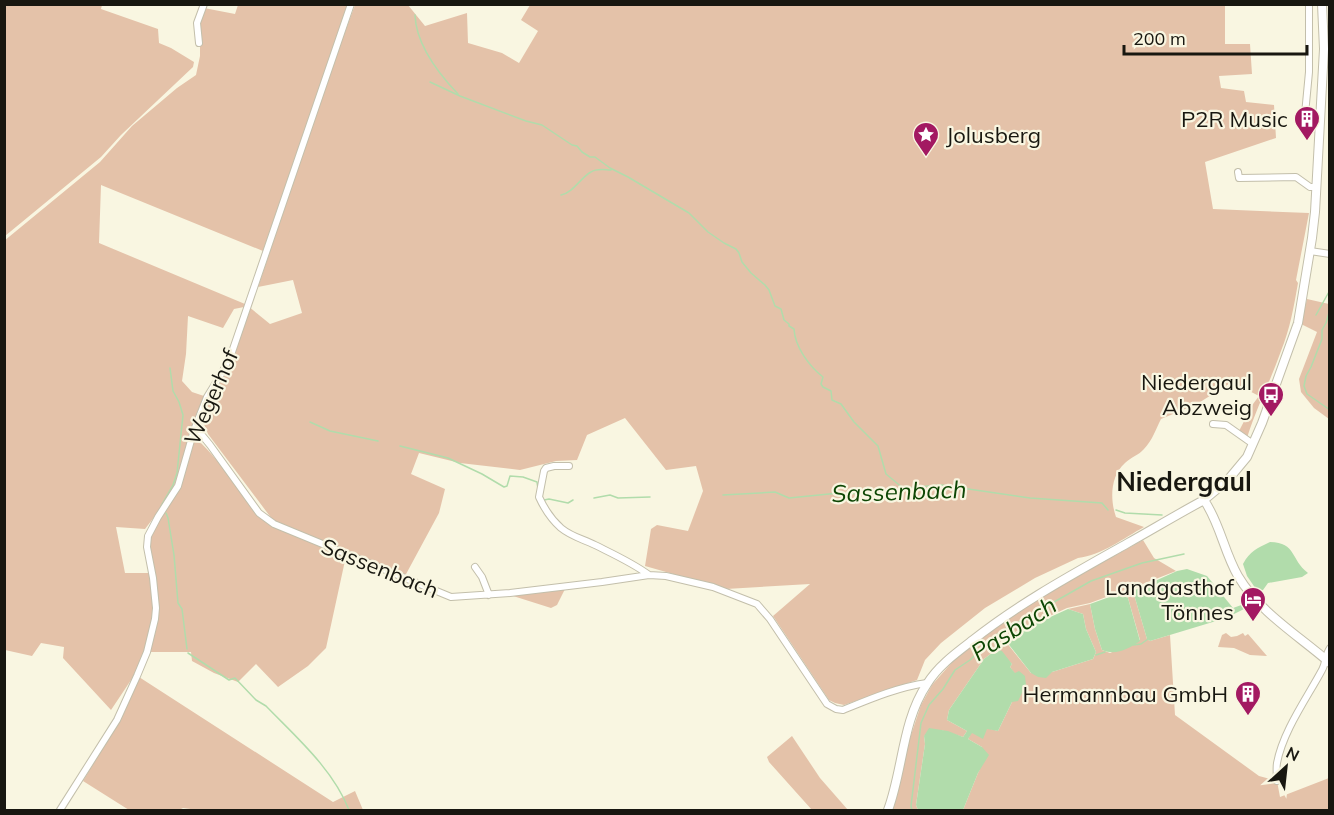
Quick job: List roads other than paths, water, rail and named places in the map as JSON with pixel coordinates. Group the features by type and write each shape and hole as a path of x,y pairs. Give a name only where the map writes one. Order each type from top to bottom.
{"main road":[{"path":"888,810 895,792 904,746 917,702 927,683 951,657 1042,591 1204,500 1234,474 1246,458 1262,423 1298,323 1310,251 1317,187 1324,49 1322,4"},
{"path":"1204,500 1210,508 1229,560 1257,602 1273,618 1328,661"}],"street":[{"path":"199,43 197,23 204,4"},
{"name":"Wegerhof","path":"60,810 117,720 147,652 156,608 146,541 178,486 194,430 207,397 232,352 351,4"},
{"path":"1305,114 1310,72 1309,4"},
{"path":"1238,172 1239,178 1296,177 1310,187 1317,187"},
{"path":"1310,251 1329,254"},
{"path":"1213,424 1226,425 1253,444"},
{"name":"Sassenbach","path":"194,430 201,434 210,445 259,513 274,525 451,597 489,595 649,575 666,576 713,587 757,604 770,619 827,705 836,709 843,710 892,691 927,683"},
{"name":"Sassenbach","path":"569,466 554,466 544,471 538,497 543,505 560,527 569,534 641,568 649,575"},
{"path":"475,567 489,595"},
{"path":"1277,781 1276,764 1283,743 1328,661 1329,648"}],"waterway":[{"path":"415,15 419,37 429,58 458,94"},
{"path":"430,82 460,96 542,125 577,146 590,157 595,157 689,213 708,232 736,249 742,262 769,290 775,306 781,309 784,320 794,329 800,349 808,362 823,377 821,384 831,391 832,400 841,404 854,422 878,446 886,474 904,489"},
{"path":"561,195 570,191 593,171 611,170"},
{"name":"Pasbach","path":"1316,315 1330,290"},
{"path":"1330,309 1322,330 1322,339 1304,386 1307,394 1330,410"},
{"path":"161,506 177,473 183,415 173,391 170,368"},
{"path":"310,422 330,431 378,441"},
{"name":"Sassenbach","path":"400,446 448,458 504,487 507,486 510,476 523,477 537,482 538,489"},
{"name":"Sassenbach","path":"723,495 775,492 789,498 839,493 890,495 896,489 941,485 1030,498 1102,503 1108,510"},
{"name":"Sassenbach","path":"594,498 610,495 618,498 650,497"},
{"name":"Sassenbach","path":"544,500 568,503 573,500"},
{"name":"Sassenbach","path":"1116,510 1125,513 1162,515"},
{"path":"166,513 174,555 178,603 182,609 187,649"},
{"name":"Pasbach","path":"912,810 921,723 929,705 955,670 970,660 996,635 1091,581 1142,563 1184,554"},
{"path":"1133,645 1141,644 1148,639"},
{"path":"1096,655 1105,652"},
{"path":"188,653 229,680 235,678 256,700 266,706 324,767 349,810"}],"place":[{"name":"P2R Music","path":"1307,142"},
{"name":"Jolusberg","path":"926,158"},
{"name":"Niedergaul Abzweig","path":"1271,418"},
{"name":"Landgasthof Tönnes","path":"1253,623"},
{"name":"Hermannbau GmbH","path":"1248,717"}],"district":[{"name":"Niedergaul","path":"1184,482"}]}
